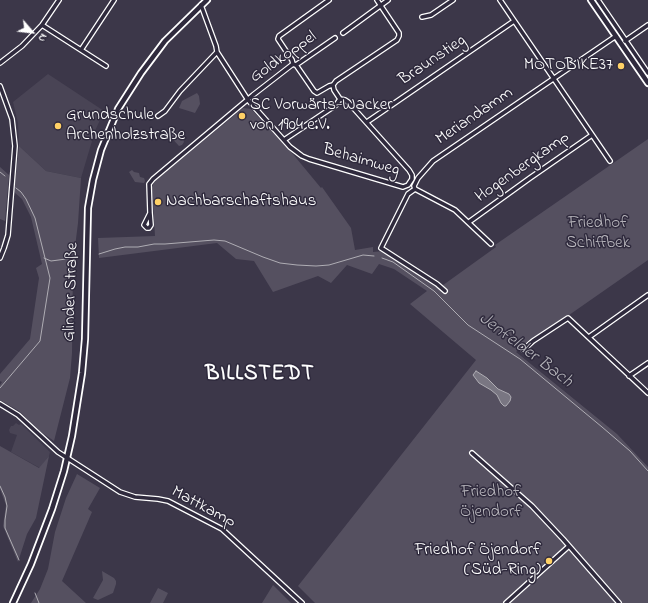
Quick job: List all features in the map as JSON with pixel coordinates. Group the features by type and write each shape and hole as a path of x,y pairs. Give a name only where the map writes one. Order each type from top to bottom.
{"main road":[{"name":"Glinder Straße","path":"13,603 31,564 58,489 67,458 75,418 82,373 86,318 88,214 99,157 118,109 141,73 165,41 207,0"},
{"path":"591,0 648,83"}],"street":[{"path":"0,63 22,45 42,25 60,0"},
{"path":"81,50 114,0"},
{"path":"330,0 281,33 278,39 316,93 333,85 336,81 397,40 399,33 377,0"},
{"name":"Goldkoppel","path":"343,33 388,0"},
{"path":"422,17 431,15 453,0"},
{"path":"500,0 610,161"},
{"path":"598,0 648,73"},
{"path":"201,6 217,52 248,100 284,140 336,105 340,99"},
{"name":"Braunstieg","path":"367,122 514,21"},
{"path":"42,25 106,66"},
{"path":"625,41 648,25"},
{"name":"Meriandamm","path":"445,291 437,284 381,248 408,194 415,189 414,186 418,178 433,161 616,36"},
{"name":"Goldkoppel","path":"150,213 149,187 151,181 248,100 295,65 335,38"},
{"path":"158,116 217,52"},
{"path":"333,85 334,90 340,99 348,102 367,122"},
{"path":"0,86 12,119 15,146 8,236 0,258"},
{"name":"Behaimweg","path":"284,140 295,151 309,159 403,187 408,185 411,181 412,174 367,122"},
{"name":"Hogenbergkamp","path":"469,222 592,136"},
{"name":"Behaimweg","path":"415,189 448,206 469,222 491,244"},
{"path":"589,337 648,296"},
{"path":"523,350 568,318 648,393"},
{"path":"629,376 648,363"},
{"name":"Mattkamp","path":"0,404 18,415 54,449 122,493 141,498 168,501 222,529 302,603"},
{"path":"472,453 532,506 570,546 619,603"},
{"path":"506,603 570,546"}],"shaded area":[{"name":"Grundschule Archenholzstraße","path":"48,74 104,111 95,131 81,178 46,171 19,146 18,123 13,102"},
{"path":"476,371 487,378 498,389 509,394 511,397 510,401 506,406 501,403 497,395 479,383 473,375"},
{"path":"16,423 19,425 21,424 50,452 49,456 40,468 11,452 17,435 10,433 9,430 11,426"}],"green space":[{"path":"197,93 200,104 195,113 179,108 182,101"},
{"path":"243,108 251,109 292,153 321,188 322,187 351,228 355,250 373,247 373,252 384,251 439,288 496,247 495,245 648,139 648,260 516,352 617,434 648,467 648,603 315,603 298,586 476,360 410,304 427,291 394,269 379,264 372,274 347,265 331,283 318,276 273,292 254,261 236,259 217,243 99,258 98,238 155,236 152,187 155,181"},
{"path":"170,127 172,131 180,133 178,137 183,139 184,142 182,145 179,146 167,133 166,130"},
{"path":"19,146 46,171 81,178 78,223 73,263 72,353 70,378 54,441 41,432 19,411 0,400 0,385 2,382 0,381 0,374 30,339 39,278 36,268 42,264 31,217 22,199 14,192"},
{"path":"0,167 9,175 5,221 0,219"},
{"path":"132,170 139,173 140,177 144,178 144,183 135,182 129,172"},
{"path":"0,446 39,468 49,456 36,518 27,534 18,562 3,526 6,505 0,489"},
{"path":"77,474 100,488 88,509 92,512 62,581 86,603 31,603 40,589 48,569 55,532 66,498"},
{"path":"102,571 114,578 116,584 113,593 98,600 93,598 103,580"},
{"path":"273,585 291,603 262,603"},
{"path":"158,588 168,593 163,603 150,603"}],"waterway":[{"path":"0,172 5,176"},
{"path":"0,388 40,341 50,278 35,218 26,199 16,188"},
{"name":"Jenfelder Bach","path":"99,254 125,247 214,240 225,241 280,263 297,265 329,265 363,255 374,256"},
{"name":"Jenfelder Bach","path":"44,258 51,261 74,258"},
{"name":"Jenfelder Bach","path":"382,258 393,262 434,291 468,325 520,359 630,451 648,471"},
{"path":"0,486 7,506 5,528 19,560"},
{"path":"35,593 39,603"}],"place":[{"name":"MOTOBIKE37","path":"621,66"},
{"name":"SC Vorwärts-Wacker von 1904 e.V.","path":"242,116"},
{"name":"Grundschule Archenholzstraße","path":"58,126"},
{"name":"Nachbarschaftshaus","path":"158,202"},
{"name":"Friedhof Öjendorf (Süd-Ring)","path":"549,561"}],"district":[{"name":"BILLSTEDT","path":"260,376"}],"park label":[{"name":"Friedhof Schiffbek","path":"598,234"},
{"name":"Friedhof Öjendorf","path":"491,503"}]}
